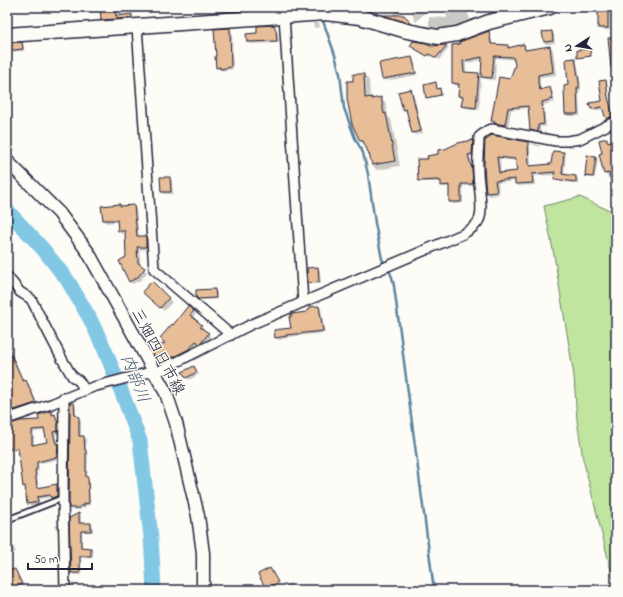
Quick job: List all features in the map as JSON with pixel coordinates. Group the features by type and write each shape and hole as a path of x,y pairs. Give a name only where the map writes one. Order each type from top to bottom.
{"main road":[{"path":"7,35 325,14 360,17 407,31 438,36 457,34 489,22 550,7"},
{"name":"三畑四日市線","path":"7,162 59,213 88,252 154,372 171,407 188,469 201,532 203,553 203,590"}],"street":[{"path":"284,16 303,302"},
{"path":"137,27 154,269 231,335"},
{"path":"7,418 89,388 154,372 252,324 463,234 477,224 482,211 478,176 479,137 488,130 492,129 556,141 567,141 580,139 616,122"},
{"path":"7,276 20,292 31,299 72,376 89,388"},
{"path":"63,398 65,590"}],"lane":[{"path":"7,520 63,498"}],"green space":[{"path":"580,197 606,209 616,210 616,590 583,459 577,420 574,376 554,255 544,206"}],"building":[{"path":"100,7 114,7 116,16 132,14 132,18 101,20"},
{"path":"598,9 608,9 608,28 598,28"},
{"path":"382,15 404,15 411,22 409,23"},
{"path":"274,25 277,41 247,42 246,34 257,33 257,26"},
{"path":"230,28 231,67 220,69 220,67 216,68 214,29"},
{"path":"489,31 491,44 508,45 508,48 524,44 525,50 550,46 553,72 538,75 538,83 540,90 550,87 553,99 542,102 544,124 538,125 538,132 530,130 528,106 508,108 505,125 491,121 499,77 510,79 515,65 513,57 494,56 492,78 481,77 482,57 463,61 464,72 479,73 476,108 461,106 463,97 458,96 459,84 452,83 452,45 460,44 459,42"},
{"path":"552,31 553,41 544,42 542,32"},
{"path":"608,38 616,38 616,68 611,68"},
{"path":"413,41 426,43 430,46 447,45 436,58 429,54 427,56 410,46"},
{"path":"22,42 23,49 7,51 7,43"},
{"path":"590,49 591,56 577,58 577,50"},
{"path":"412,57 416,73 382,79 379,63"},
{"path":"575,58 579,82 579,88 577,88 578,114 565,114 564,86 568,85 566,59"},
{"path":"353,74 364,74 365,98 372,97 372,99 381,97 384,114 386,113 395,161 372,165 363,141 360,141 352,124 347,99 347,81 353,81"},
{"path":"606,80 608,97 613,116 606,119 602,107 591,109 589,103 602,101 599,81"},
{"path":"436,82 437,89 440,88 441,95 426,98 424,85"},
{"path":"411,89 421,131 412,133 406,109 403,110 398,92"},
{"path":"492,135 528,142 529,166 551,164 553,151 564,152 562,174 576,176 576,182 554,179 555,172 532,174 533,183 515,184 515,179 495,181 497,192 486,193 484,167 485,140","holes":["497,157 515,159 517,171 499,173"]},
{"path":"607,138 607,142 616,140 616,190 613,191 609,173 604,174 599,154 602,153 599,140"},
{"path":"473,140 472,154 468,155 472,169 473,184 461,184 461,202 449,202 449,185 441,186 441,181 439,180 418,181 417,159 428,159 427,156 438,154 438,150 445,149 458,143"},
{"path":"587,155 596,157 593,177 585,176"},
{"path":"160,177 170,177 171,192 161,192"},
{"path":"120,204 120,206 134,205 137,236 146,236 146,247 137,247 138,263 145,268 138,277 129,282 119,261 126,257 125,231 118,231 117,220 103,220 101,206"},
{"path":"318,267 319,282 308,283 307,268"},
{"path":"152,281 169,298 160,308 142,292"},
{"path":"215,289 216,298 198,299 196,297 196,290"},
{"path":"188,306 194,311 190,315 202,325 200,327 209,333 200,344 196,341 189,349 159,364 151,350 165,343 160,338 172,324 173,325"},
{"path":"319,306 323,331 286,335 287,336 275,338 274,330 291,328 289,317 291,317 291,314 307,312 309,307"},
{"path":"7,345 23,381 26,380 36,403 11,411 7,402 7,384 10,383 7,377"},
{"path":"194,366 197,372 186,378 182,372"},
{"path":"70,403 74,403 75,415 79,417 79,436 84,436 86,450 86,477 88,477 89,503 84,504 84,506 80,506 80,508 69,508"},
{"path":"52,411 52,415 55,414 58,424 58,431 53,432 56,444 58,444 57,457 37,462 37,469 35,470 37,488 57,484 57,496 51,498 50,495 37,497 38,502 27,504 25,486 23,487 18,448 9,449 7,425 20,421 39,420 38,415","holes":["44,429 47,442 32,445 32,430"]},
{"path":"79,513 79,523 91,523 91,531 81,531 81,547 91,548 91,556 80,556 80,573 71,573 69,518"},
{"path":"270,568 278,582 266,589 258,574"},
{"path":"15,569 22,584 9,590 7,585 7,571"}],"waterway":[{"path":"323,21 340,74 344,108 355,138 363,153 368,174 382,259 385,264"},
{"name":"内部川","path":"7,210 43,249 68,281 89,317 104,348 119,385 140,441 151,537 154,590"},
{"path":"388,268 394,286 434,590"}]}
